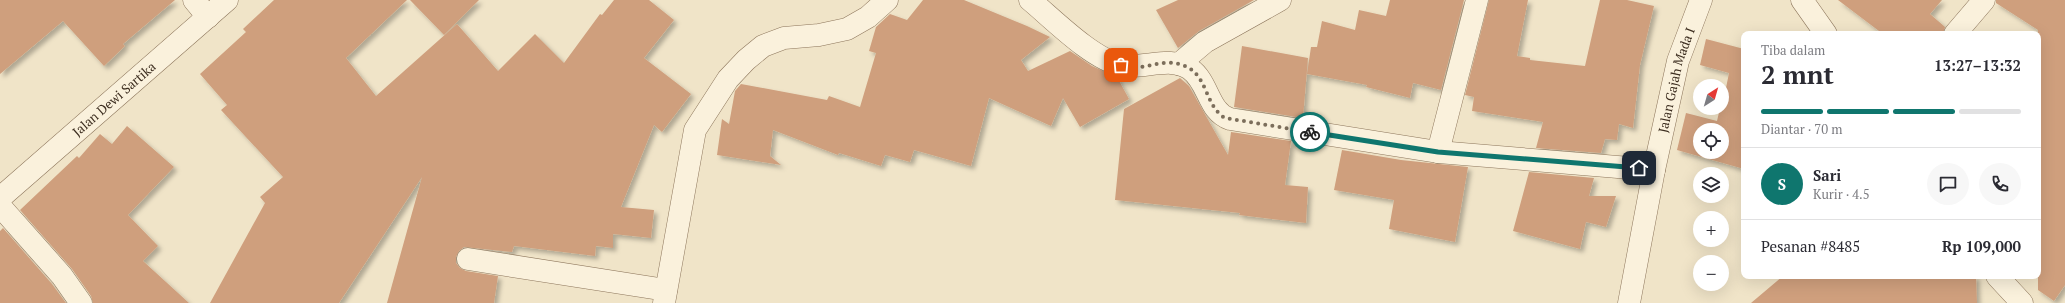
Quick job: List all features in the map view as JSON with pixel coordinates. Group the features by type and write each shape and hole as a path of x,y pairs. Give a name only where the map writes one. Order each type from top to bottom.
{"street":[{"path":"194,0 208,17"},
{"name":"Jalan Dewi Sartika","path":"0,198 227,0"},
{"path":"468,258 665,296 695,130 728,79 746,60 763,46 784,38 819,35 847,28 868,17 887,0"},
{"path":"1030,0 1090,49 1106,60 1121,65 1138,67 1166,62 1179,64 1189,68 1201,78 1217,111 1225,118 1438,152 1654,170"},
{"path":"1179,64 1205,42 1280,0"},
{"path":"1438,152 1477,0"},
{"name":"Jalan Gajah Mada I","path":"1629,303 1654,170 1678,61 1701,0"},
{"path":"1802,0 1824,31"},
{"path":"1958,31 1984,0"},
{"path":"0,206 62,276 81,303"},
{"path":"2000,279 2022,303"}],"building":[{"path":"0,0 175,0 123,44 125,46 104,66 63,21 0,74"},
{"path":"274,0 407,0 346,58 376,96 457,24 498,71 535,34 564,63 600,14 602,15 614,0 649,0 674,20 644,58 691,94 662,132 654,125 621,207 654,210 651,238 613,234 613,248 596,246 595,256 514,246 512,252 464,247 459,251 456,257 456,263 460,268 466,271 498,276 494,303 387,303 422,177 339,303 210,303 265,203 260,197 283,177 221,110 227,105 200,74 246,32 243,29"},
{"path":"410,0 479,0 444,35"},
{"path":"923,0 964,0 1050,37 1021,60 1028,71 1070,51 1092,66 1117,77 1129,99 1080,127 1063,98 1051,126 989,98 971,166 914,150 910,162 885,155 881,166 839,153 838,155 773,130 770,156 781,165 717,155 722,119 729,124 735,91 741,84 827,100 829,96 860,107 876,53 869,51 876,27 890,14 907,20"},
{"path":"1178,0 1254,0 1199,31 1178,48 1156,10"},
{"path":"1390,0 1464,0 1441,90 1413,83 1410,98 1366,87 1367,85 1307,74 1311,47 1317,47 1322,21 1355,30 1359,10 1386,16"},
{"path":"1489,0 1528,0 1517,56 1530,58 1530,60 1585,66 1600,0 1627,0 1654,6 1640,65 1633,128 1619,124 1617,140 1605,139 1601,153 1536,148 1543,122 1472,111 1474,97 1465,95"},
{"path":"1838,0 1942,0 1930,14 1945,27 1944,31 1879,31"},
{"path":"1996,0 2065,0 2065,285 2054,301 2038,290 2038,279 2041,279 2041,31 2038,31 1996,3"},
{"path":"1706,39 1741,48 1741,168 1709,159 1729,159 1729,123 1693,123 1693,155 1677,150 1686,113 1717,121 1718,115 1729,115 1728,79 1729,73 1700,65"},
{"path":"1242,46 1308,58 1303,118 1234,107"},
{"path":"1180,78 1189,86 1228,155 1231,132 1291,141 1285,185 1308,187 1306,223 1239,215 1240,213 1115,200 1124,109"},
{"path":"127,126 174,167 128,215 158,246 143,261 189,303 93,303 91,296 72,269 20,210 77,156 79,158 100,134 112,144"},
{"path":"1342,150 1401,160 1468,167 1455,242 1389,229 1394,200 1334,190"},
{"path":"1529,172 1594,178 1589,196 1616,196 1606,227 1586,222 1580,249 1513,231"},
{"path":"3,228 52,284 66,303 0,303 0,231"},
{"path":"1779,279 1976,279 1977,303 1751,303"}],"way so far":[{"path":"1121,65 1138,67 1166,62 1179,64 1189,68 1201,78 1217,111 1225,118 1310,132"}],"route":[{"path":"1310,132 1438,152 1639,168"}]}
